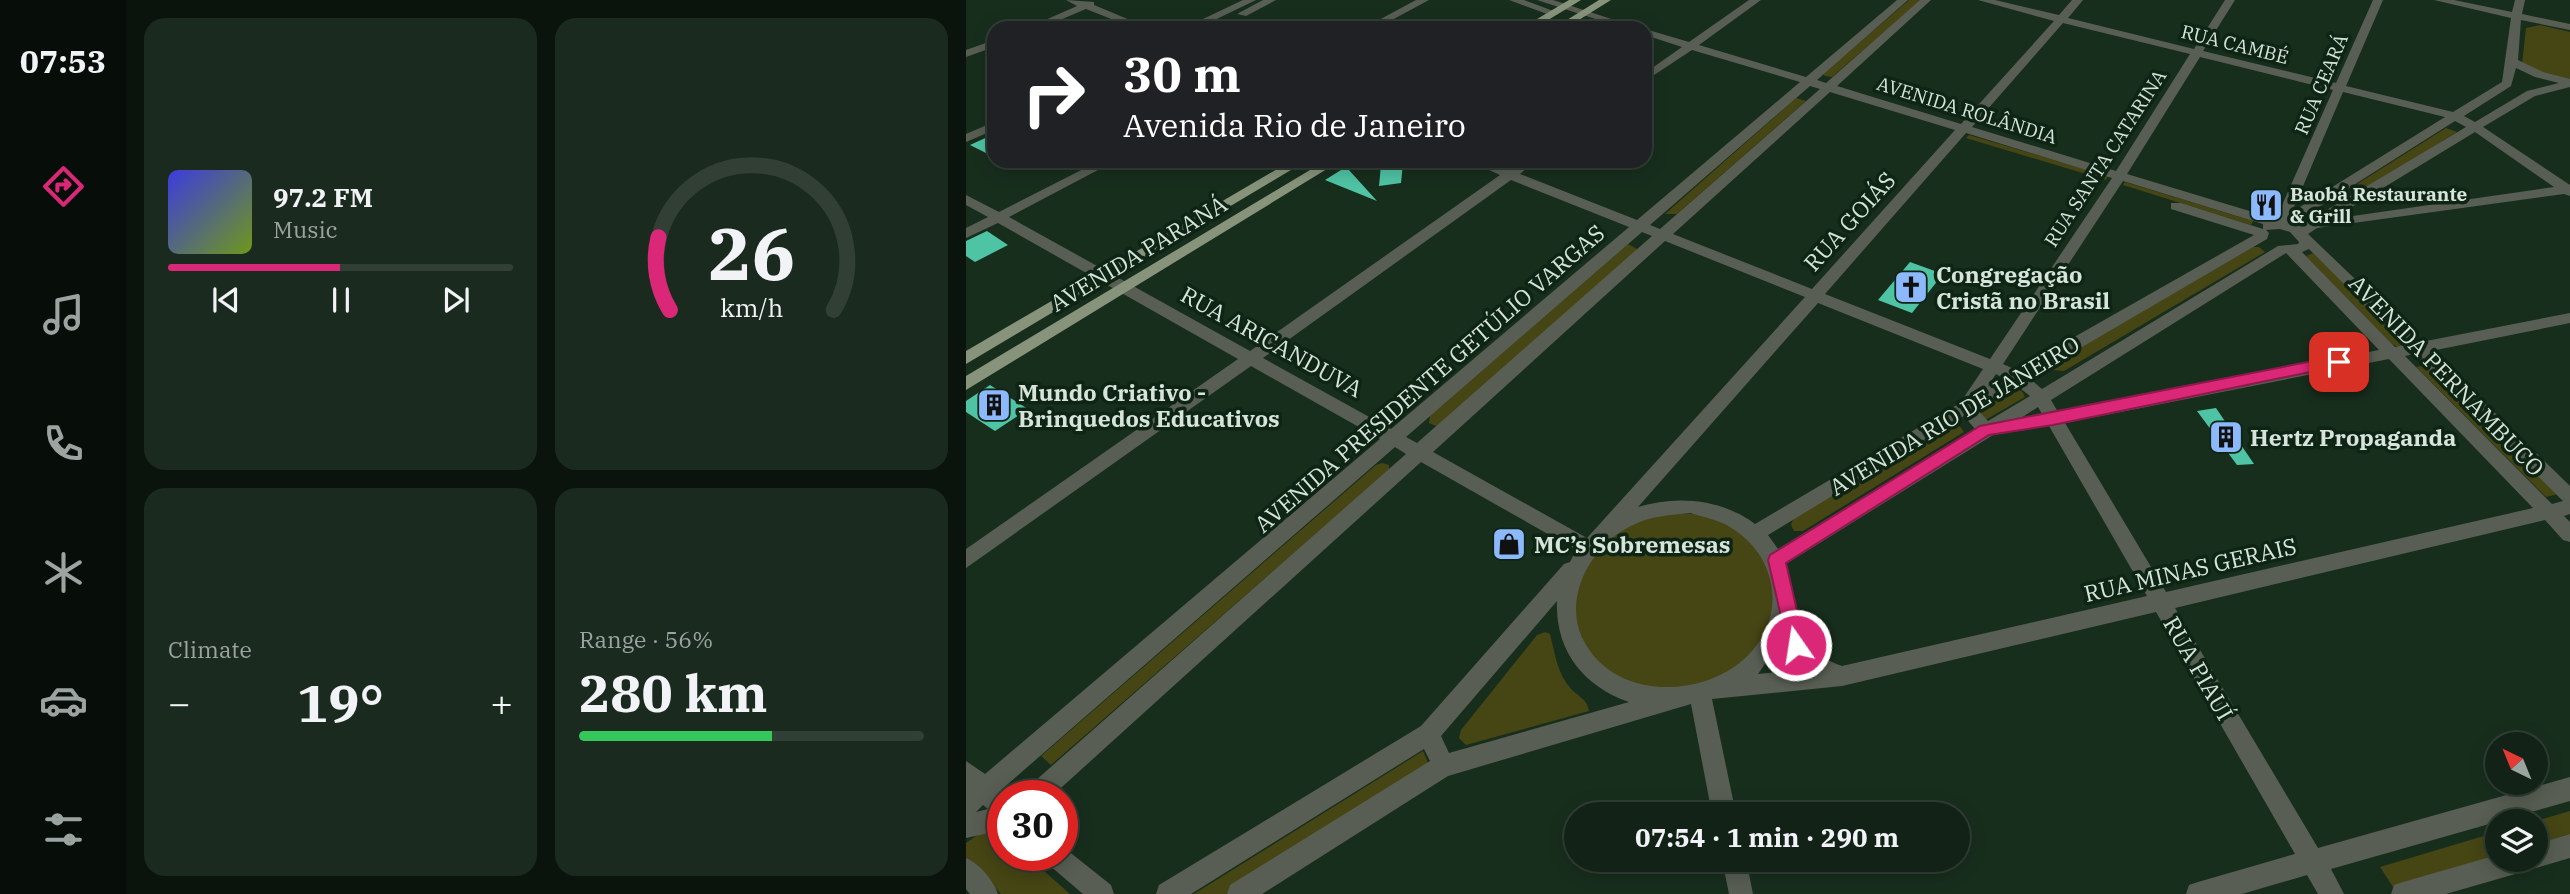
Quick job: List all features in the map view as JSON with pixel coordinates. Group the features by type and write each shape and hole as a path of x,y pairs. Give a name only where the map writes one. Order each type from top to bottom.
{"main road":[{"path":"1539,21 1576,0"},
{"path":"1571,21 1606,0"},
{"name":"AVENIDA PARANÁ","path":"966,358 1288,168"},
{"path":"1308,168 1311,172 1309,176"},
{"name":"AVENIDA PARANÁ","path":"966,384 1322,168"},
{"path":"1155,247 1151,252 1152,256 1158,259 1176,257"},
{"path":"1066,299 1088,298 1092,301 1089,309"}],"street":[{"path":"1071,0 1126,21"},
{"path":"1050,21 1101,0"},
{"path":"1204,21 1251,0"},
{"path":"1225,21 1271,0"},
{"path":"1383,21 1424,0"},
{"path":"1514,0 1585,13 1611,21"},
{"path":"1542,0 1580,21"},
{"path":"1652,74 1756,0"},
{"name":"AVENIDA PRESIDENTE GETÚLIO VARGAS","path":"975,797 1903,0"},
{"name":"AVENIDA PRESIDENTE GETÚLIO VARGAS","path":"1053,780 1926,0"},
{"name":"RUA CAMBÉ","path":"1983,0 2454,117 2477,128 2569,190"},
{"name":"RUA GOIÁS","path":"1590,547 2078,0"},
{"name":"RUA SANTA CATARINA","path":"1966,407 2116,181 2230,0"},
{"name":"RUA CEARÁ","path":"2280,224 2378,0"},
{"path":"2439,0 2570,27"},
{"path":"2280,224 2507,84 2514,62 2516,16 2520,0"},
{"name":"AVENIDA ROLÂNDIA","path":"1652,35 1687,49 2116,181 2306,232"},
{"name":"AVENIDA ROLÂNDIA","path":"1652,42 1687,49"},
{"path":"966,54 987,46"},
{"path":"2514,62 2539,75 2570,83"},
{"path":"2306,232 2531,93 2570,83"},
{"path":"2507,84 2531,93"},
{"path":"966,128 987,119"},
{"path":"966,138 987,129"},
{"path":"966,234 1095,168"},
{"name":"RUA PIAUÍ","path":"1494,168 1994,367 2017,377 2040,396 2332,894"},
{"path":"966,560 1519,168"},
{"name":"AVENIDA ROLÂNDIA","path":"2116,181 2262,234"},
{"path":"2299,184 2331,194 2375,217"},
{"path":"2306,232 2375,217 2569,190"},
{"name":"RUA ARICANDUVA","path":"966,199 1590,547"},
{"name":"AVENIDA RIO DE JANEIRO","path":"1756,533 2262,234 2264,227 2280,224"},
{"name":"AVENIDA RIO DE JANEIRO","path":"1776,560 2040,396 2287,250 2303,248 2306,245 2306,232"},
{"name":"AVENIDA PERNAMBUCO","path":"2306,232 2414,347 2570,497"},
{"name":"AVENIDA PERNAMBUCO","path":"2262,234 2269,243 2301,257 2570,534"},
{"path":"1966,407 1986,430 2570,318"},
{"path":"1655,474 1671,507"},
{"path":"1168,894 1429,734 1590,547 1635,516 1671,507 1709,509 1742,522 1756,533 1776,560 1796,645 1806,659 1842,676"},
{"name":"RUA MINAS GERAIS","path":"1699,693 1842,676 2570,507"},
{"path":"1590,547 1568,586 1565,615 1572,643 1579,656 1601,678 1630,693 1647,697 1699,693"},
{"path":"1239,894 1443,766 1699,693 1747,670 1769,645 1782,617 1784,587"},
{"path":"1699,693 1722,802"},
{"path":"1429,734 1443,766"},
{"path":"966,772 975,797"},
{"path":"2198,894 2570,789"},
{"path":"966,826 987,821"},
{"path":"2548,852 2570,846"},
{"path":"966,870 986,894"},
{"path":"2403,894 2485,870"},
{"path":"1075,871 1102,894"},
{"path":"1737,872 1741,894"}],"shaded area":[{"path":"1909,0 1921,0 1832,77 1823,74"},
{"path":"2540,25 2570,32 2570,79 2559,79 2522,64 2526,28"},
{"path":"1796,98 1806,101 1677,214 1665,214"},
{"path":"2446,128 2457,132 2360,192 2354,189 2354,186"},
{"path":"1969,135 2108,176 2106,180 1966,138"},
{"path":"2125,182 2253,221 2251,225 2123,185"},
{"path":"1628,244 1639,250 1444,423 1436,426 1429,423 1430,416"},
{"path":"2253,247 2259,247 2265,252 2064,371 2053,370 2053,363"},
{"path":"2313,253 2405,342 2405,345 2398,347 2392,344 2306,256"},
{"path":"2427,365 2558,494 2546,497 2416,367"},
{"path":"2015,389 2022,391 2025,397 1987,419 1977,411"},
{"path":"1950,423 1958,424 1964,432 1803,531 1794,531 1791,525 1793,519"},
{"path":"1376,465 1389,465 1389,470 1051,765 1041,756"},
{"path":"1680,513 1724,522 1750,541 1771,567 1772,611 1763,637 1742,662 1729,672 1688,687 1646,687 1617,677 1595,659 1580,636 1574,610 1577,583 1590,557 1615,533 1655,517"},
{"path":"1545,632 1550,634 1563,676 1571,689 1585,701 1589,711 1466,745 1459,738 1461,730 1537,635"},
{"path":"1423,751 1429,765 1226,894 1194,894"},
{"path":"2570,811 2570,834 2548,840 2548,817"},
{"path":"987,833 987,871 1044,871 1070,894 1001,894 966,859 966,843 979,834"},
{"path":"2485,836 2485,860 2393,887 2380,867"}],"building":[{"path":"987,137 987,154 970,145"},
{"path":"1381,168 1402,168 1401,183 1379,186"},
{"path":"1348,169 1377,201 1325,180 1341,170"},
{"path":"987,231 1008,245 975,262 966,256 966,241"},
{"name":"Congregação Cristã no Brasil","path":"1910,262 1943,274 1912,313 1878,300"},
{"name":"Mundo Criativo - Brinquedos Educativos","path":"990,385 1028,409 995,431 966,412 966,401"},
{"name":"Hertz Propaganda","path":"2216,408 2254,464 2237,465 2197,411"}],"place":[{"name":"Baobá Restaurante & Grill","path":"2266,205"},
{"name":"Congregação Cristã no Brasil","path":"1911,287"},
{"name":"Mundo Criativo - Brinquedos Educativos","path":"994,405"},
{"name":"Hertz Propaganda","path":"2226,437"},
{"name":"MC’s Sobremesas","path":"1509,544"}],"route":[{"path":"1796,645 1790,627 1782,573 1776,560 1986,430 2339,362"}]}
